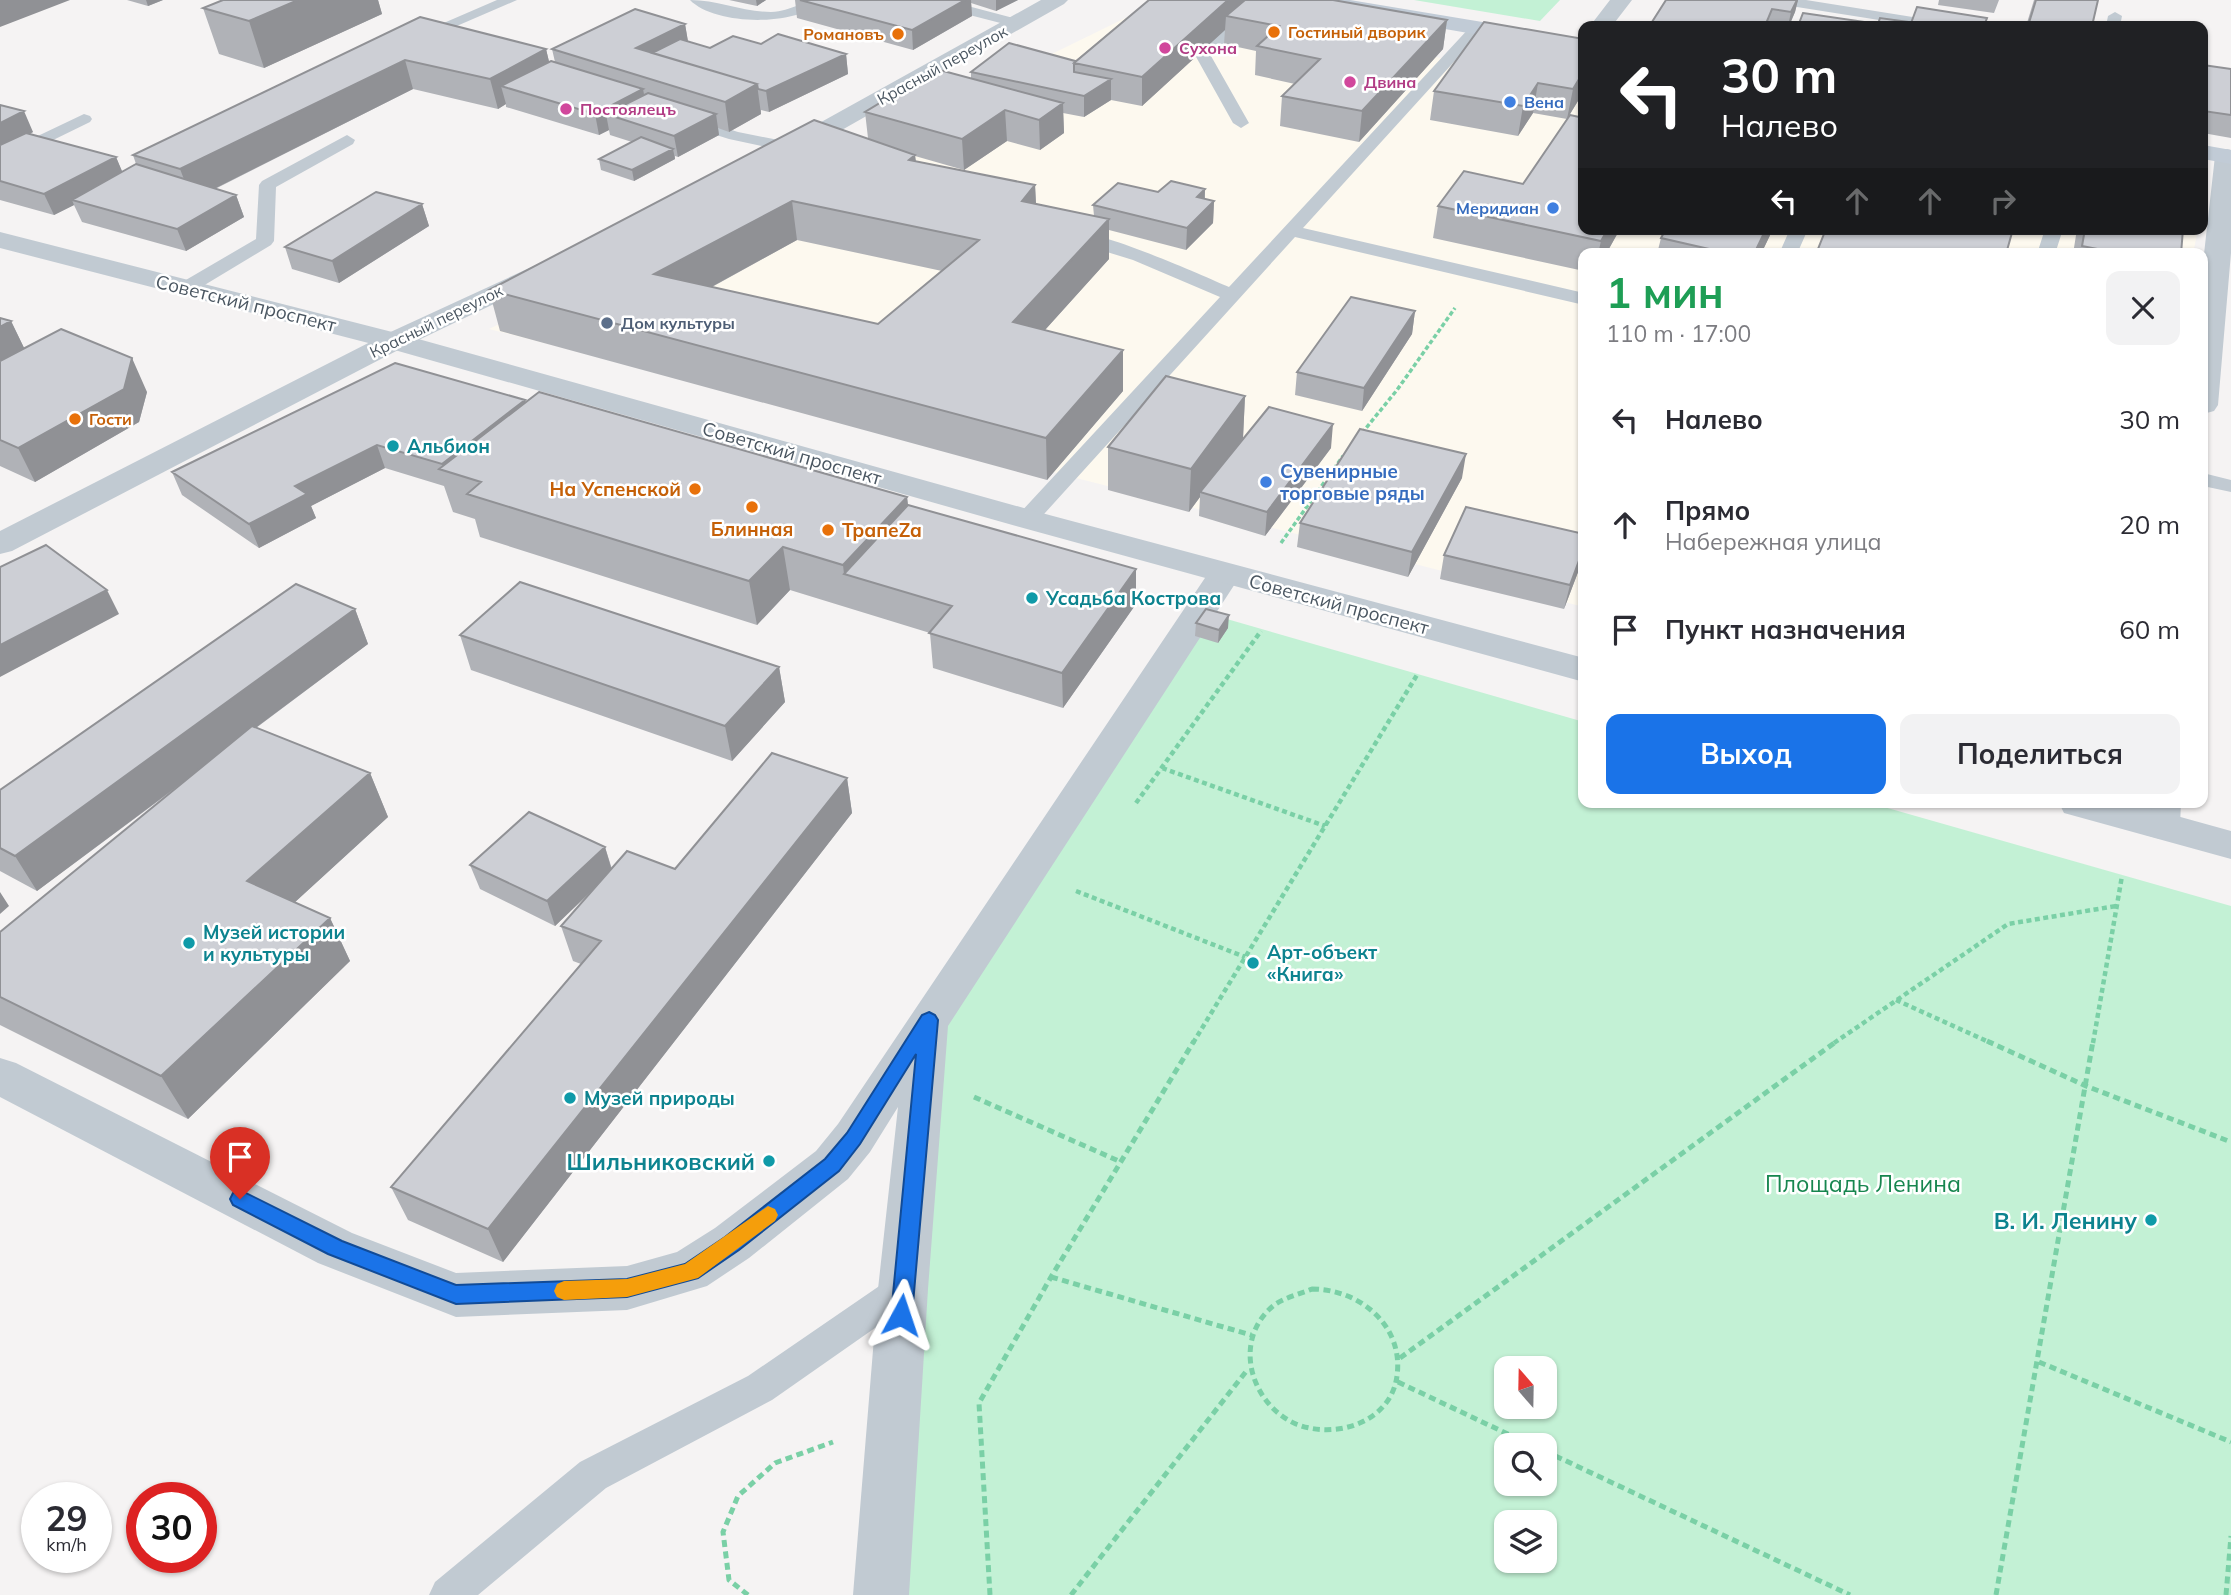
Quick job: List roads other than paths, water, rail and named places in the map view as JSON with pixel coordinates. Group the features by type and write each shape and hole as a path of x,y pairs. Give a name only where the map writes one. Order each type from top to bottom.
{"main road":[{"path":"1312,0 1578,45"}],"street":[{"name":"Красный переулок","path":"756,166 806,151 1057,0"},
{"path":"1605,21 1621,0"},
{"path":"2208,331 2220,155"},
{"name":"Советский проспект","path":"0,240 394,341 1027,519 1578,668"},
{"name":"Красный переулок","path":"0,544 394,341 558,262"},
{"path":"0,1076 335,1248 456,1294 627,1288 690,1271 732,1243 832,1165 854,1138 1225,573"},
{"path":"2116,808 2161,814 2231,845"},
{"path":"881,1595 904,1289 929,1020"}],"lane":[{"path":"407,43 509,0"},
{"path":"697,0 708,6 752,15 790,14 817,0"},
{"path":"928,0 1016,23"},
{"path":"1241,124 1203,55 1262,0"},
{"path":"1778,0 1912,21"},
{"path":"1027,519 1477,28"},
{"path":"663,113 735,136 806,151"},
{"path":"0,161 84,120"},
{"path":"186,288 265,241 268,186 347,140"},
{"path":"1052,225 1064,233 1139,256 1232,295"},
{"path":"1290,231 1578,298"},
{"path":"2208,480 2231,486"},
{"path":"448,1595 593,1475 760,1388 904,1289"}],"place":[{"name":"Гостиный дворик","path":"1274,32"},
{"name":"Романовъ","path":"898,34"},
{"name":"Сухона","path":"1165,48"},
{"name":"Двина","path":"1350,82"},
{"name":"Вена","path":"1510,102"},
{"name":"Постоялецъ","path":"566,109"},
{"name":"Меридиан","path":"1553,208"},
{"name":"Дом культуры","path":"607,323"},
{"name":"Гости","path":"75,419"},
{"name":"Альбион","path":"393,446"},
{"name":"Сувенирные торговые ряды","path":"1266,482"},
{"name":"На Успенской","path":"695,489"},
{"name":"Блинная","path":"752,507"},
{"name":"ТрапеZa","path":"828,530"},
{"name":"Усадьба Кострова","path":"1032,598"},
{"name":"Музей истории и культуры","path":"189,943"},
{"name":"Арт-объект «Книга»","path":"1253,963"},
{"name":"Музей природы","path":"570,1098"},
{"name":"Шильниковский","path":"769,1161"},
{"name":"В. И. Ленину","path":"2151,1220"}],"park label":[{"name":"Площадь Ленина","path":"1863,1183"}]}
